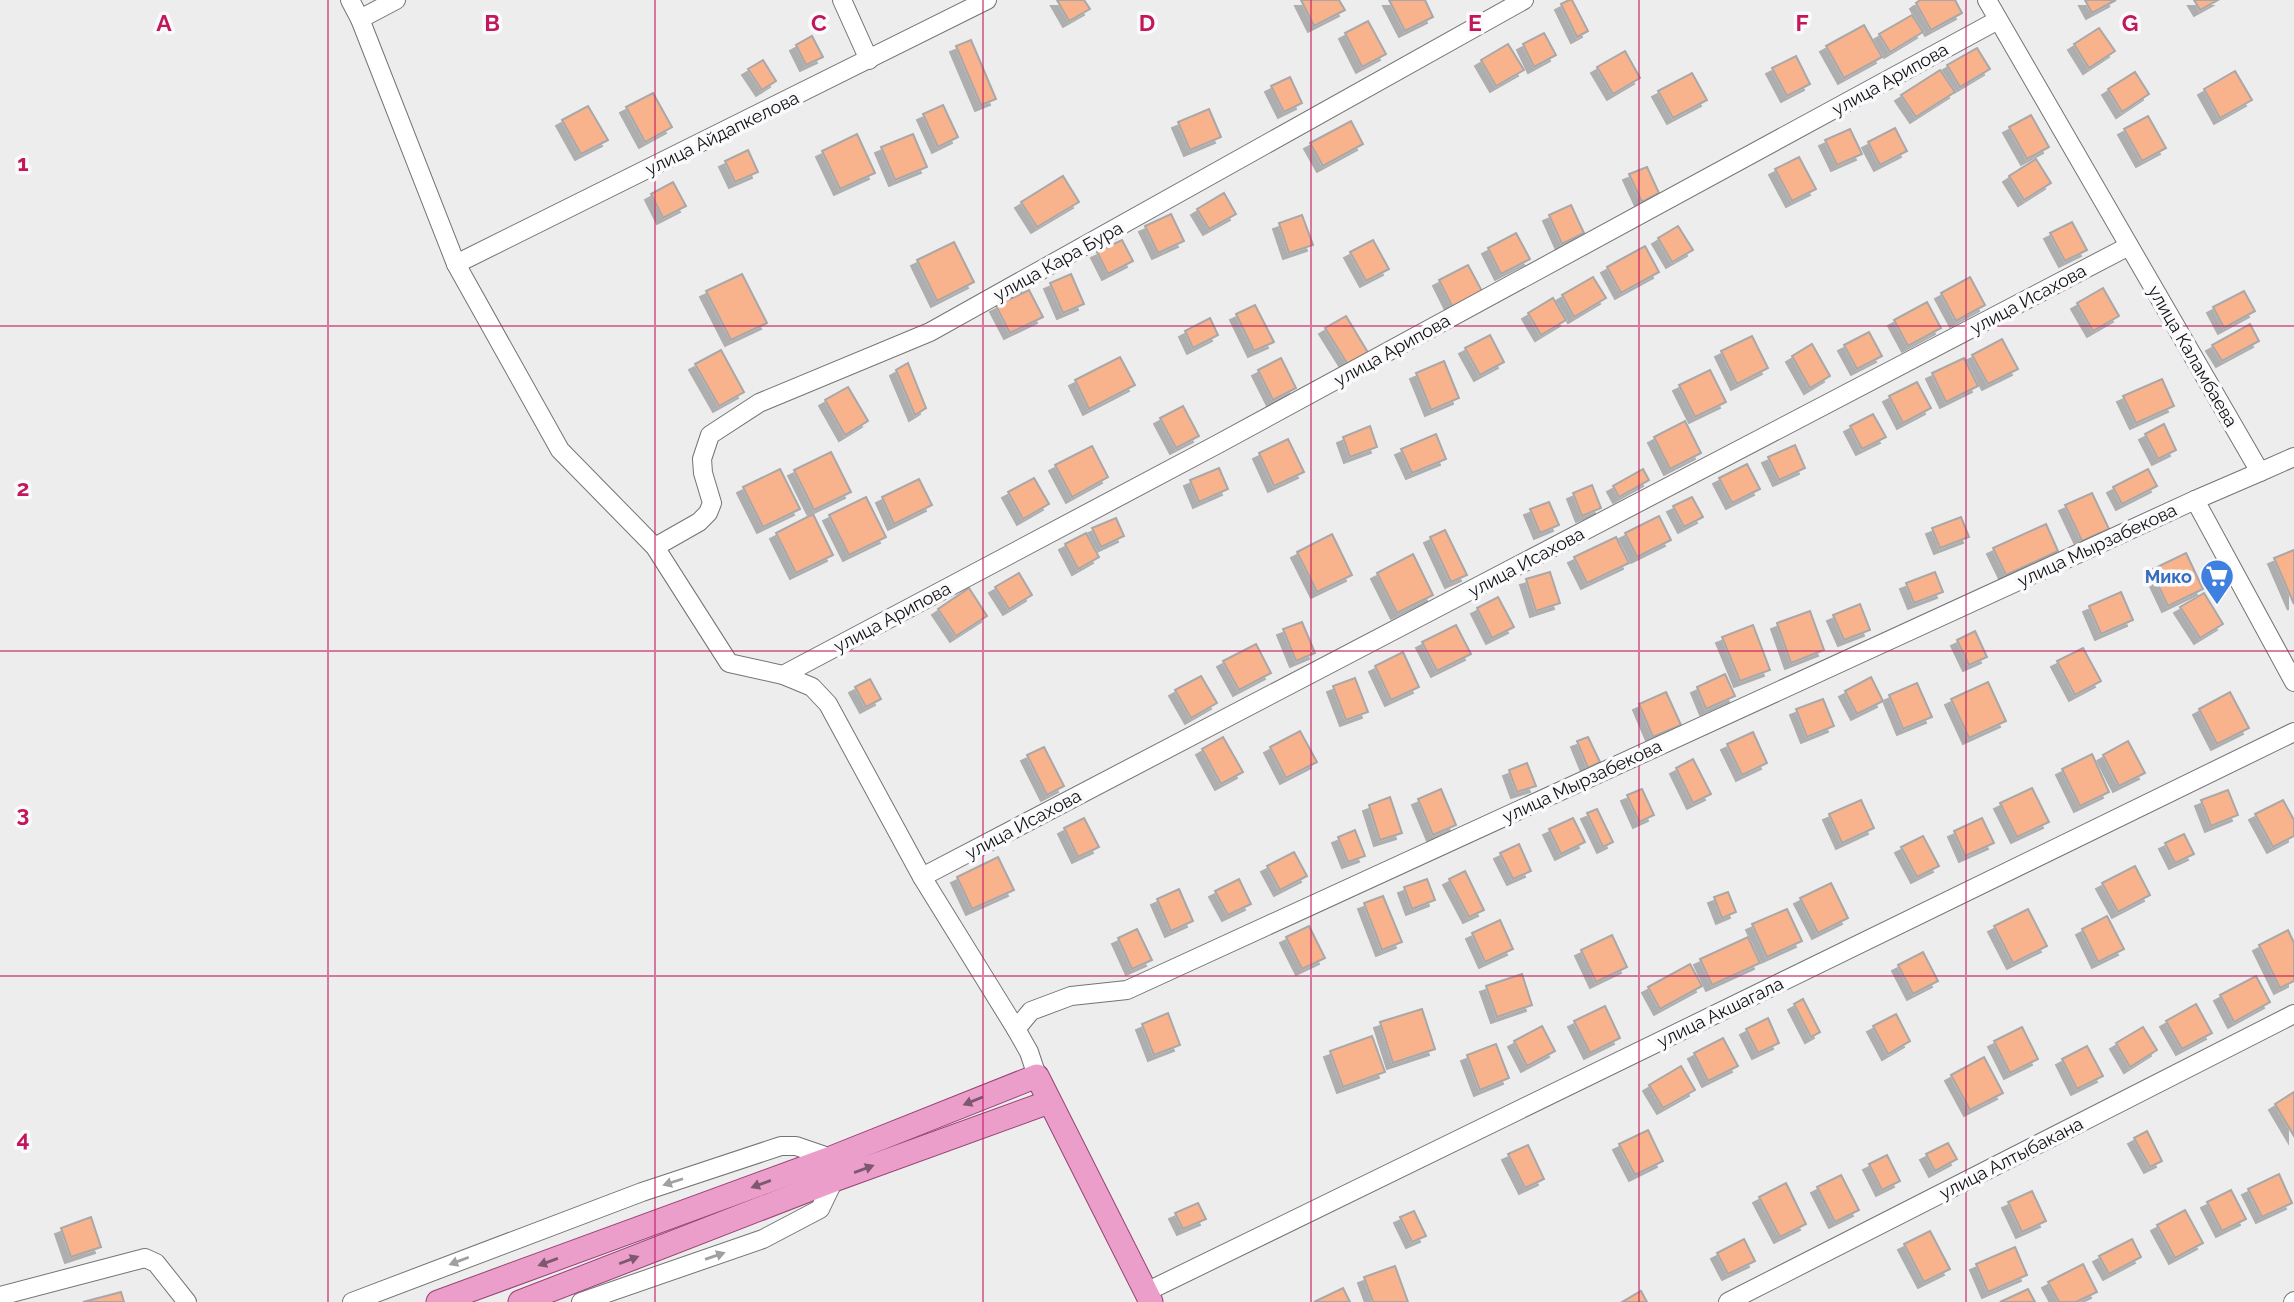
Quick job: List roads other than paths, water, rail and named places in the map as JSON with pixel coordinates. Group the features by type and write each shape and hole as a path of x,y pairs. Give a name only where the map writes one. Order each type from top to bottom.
{"main road":[{"path":"520,1302 556,1296 1037,1076 1148,1297"},
{"path":"438,1302 833,1169 1049,1102"}],"street":[{"path":"350,0 360,19 456,264 560,450 655,547 729,663 783,675 812,687 828,704 922,877 1029,1052 1037,1076"},
{"path":"360,19 396,0"},
{"path":"842,0 869,60"},
{"name":"улица Айдапкелова","path":"456,264 987,0"},
{"name":"улица Кара Бура","path":"655,547 699,522 708,513 712,503 703,473 702,458 710,435 759,403 930,332 1524,0"},
{"name":"улица Каламбаева","path":"1987,0 2260,472"},
{"name":"улица Арипова","path":"783,675 1218,444 1998,20"},
{"name":"улица Исахова","path":"922,877 2129,246"},
{"path":"2294,457 2195,500 2294,682"},
{"name":"улица Мырзабекова","path":"1016,1029 1031,1011 1071,996 1126,990 2195,500"},
{"name":"улица Акшагала","path":"1148,1297 2294,732"},
{"name":"улица Алтыбакана","path":"1728,1302 2294,1014"},
{"path":"352,1302 642,1192 781,1146 796,1146 833,1169 820,1209 763,1239 582,1302"},
{"path":"0,1296 145,1258 156,1263 187,1302"}],"place":[{"name":"Мико","path":"2217,606"}]}
